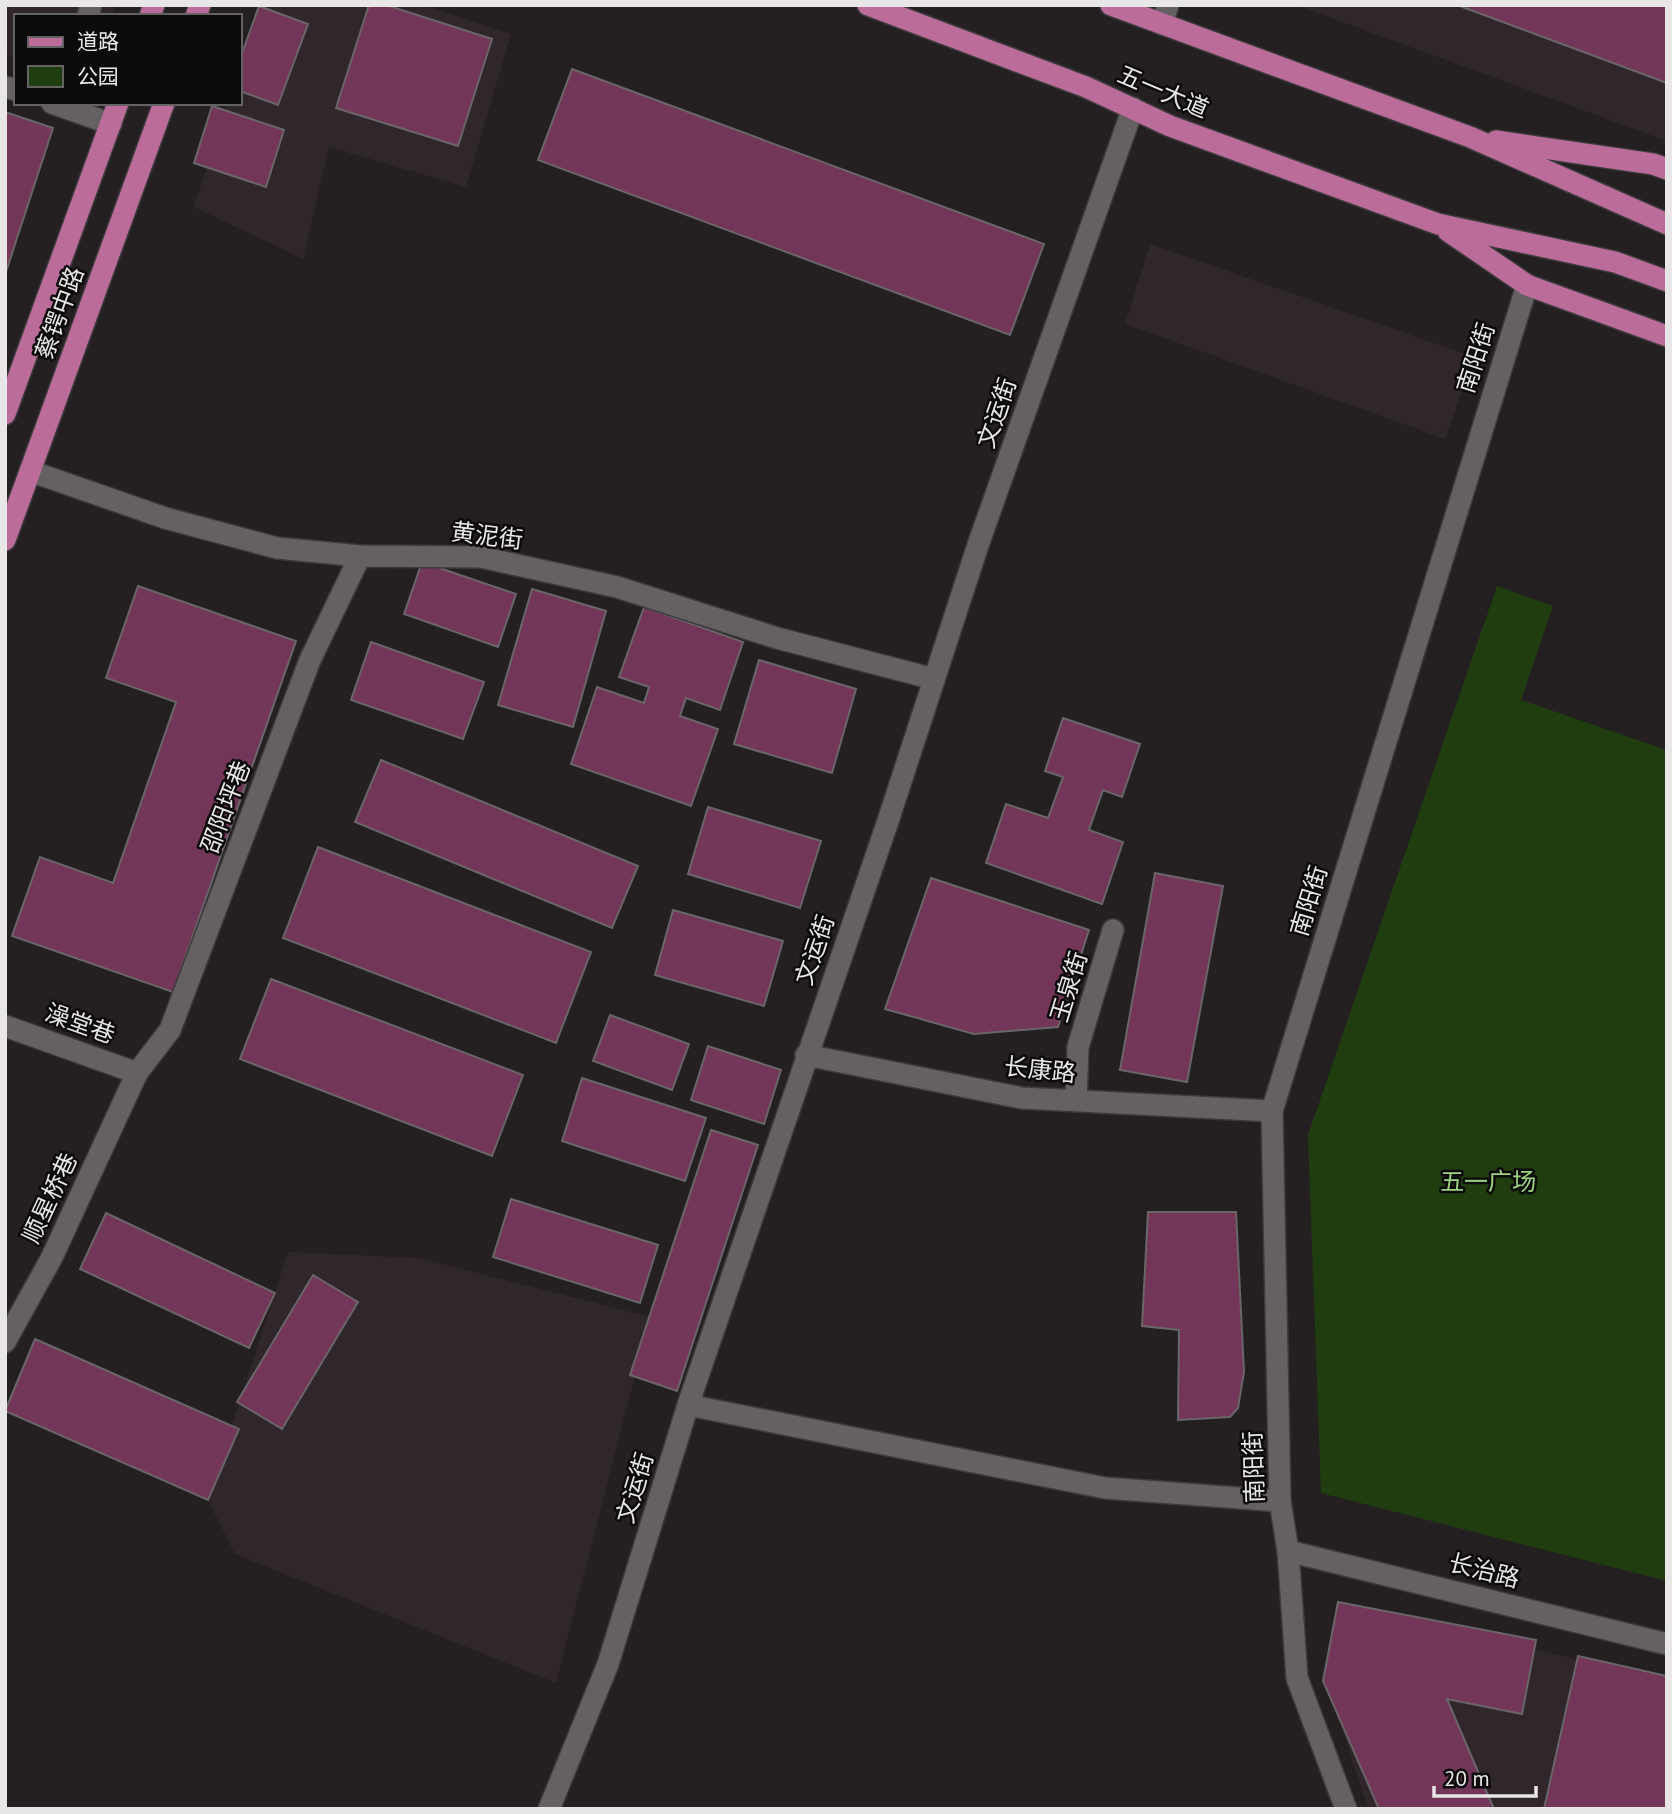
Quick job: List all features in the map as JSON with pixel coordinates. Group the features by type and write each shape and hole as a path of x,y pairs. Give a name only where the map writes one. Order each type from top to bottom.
{"main road":[{"name":"五一大道","path":"868,5 1086,87 1170,126 1437,224 1615,262 1667,281"},
{"path":"1111,5 1165,15 1470,137 1667,224"},
{"name":"蔡锷中路","path":"5,414 117,105"},
{"name":"蔡锷中路","path":"5,540 163,105"},
{"path":"1470,137 1653,164 1667,169"},
{"name":"五一大道","path":"1437,224 1527,285 1667,336"}],"street":[{"path":"60,105 111,124"},
{"name":"文运街","path":"549,1809 608,1664 688,1405 806,1055 1133,108"},
{"name":"南阳街","path":"1346,1809 1297,1678 1288,1551 1280,1501 1272,1111 1527,285"},
{"name":"黄泥街","path":"30,471 165,518 276,548 360,556 481,557 617,587 777,638 934,678"},
{"name":"邵阳坪巷","path":"137,1073 170,1030 310,660 360,556"},
{"name":"玉泉街","path":"1076,1101 1078,1047 1113,930"},
{"name":"澡堂巷","path":"5,1026 137,1073"},
{"name":"长康路","path":"806,1055 1021,1098 1272,1111"},
{"name":"顺星桥巷","path":"5,1342 52,1258 137,1073"},
{"path":"688,1405 1105,1488 1280,1501"},
{"name":"长治路","path":"1288,1551 1667,1644"}],"shaded area":[{"path":"5,5 116,5 113,14 14,14 14,57 5,54"},
{"path":"423,5 511,34 466,187 329,147 303,259 194,207 227,105 242,105 242,60 259,6"},
{"path":"1296,5 1667,5 1667,141"},
{"path":"1150,244 1474,357 1445,439 1125,324"},
{"path":"288,1252 419,1258 650,1317 556,1683 235,1554 208,1500"},
{"path":"1338,1602 1667,1681 1667,1809 1368,1809 1336,1709"}],"green space":[{"name":"五一广场","path":"1497,586 1553,606 1521,700 1667,750 1667,1581 1321,1493 1308,1135"}],"building":[{"path":"369,5 386,5 492,39 458,146 336,108"},
{"path":"1457,5 1667,5 1667,83"},
{"path":"259,6 308,24 278,105 242,92 242,53"},
{"path":"572,69 1044,244 1010,335 538,160"},
{"path":"212,106 284,130 266,187 194,163"},
{"path":"5,112 53,128 5,275"},
{"path":"422,562 516,594 498,647 404,614"},
{"path":"138,586 296,641 173,992 12,936 40,857 113,883 176,702 106,678"},
{"path":"532,589 606,611 573,727 498,705"},
{"path":"644,607 743,642 720,710 686,698 680,716 718,729 691,806 571,764 597,687 644,703 649,687 619,677"},
{"path":"371,642 484,682 463,739 351,700"},
{"path":"759,660 856,689 832,773 734,744"},
{"path":"1063,718 1140,744 1122,797 1103,790 1089,830 1123,842 1102,904 986,863 1006,804 1048,818 1063,777 1045,771"},
{"path":"381,760 638,866 612,928 355,822"},
{"path":"708,807 821,841 800,908 688,874"},
{"path":"318,847 591,952 556,1043 283,938"},
{"path":"1155,873 1223,886 1187,1082 1120,1070"},
{"path":"931,878 1089,930 1058,1027 974,1034 885,1009"},
{"path":"673,910 783,941 764,1006 655,975"},
{"path":"271,979 523,1075 492,1156 240,1059"},
{"path":"610,1015 689,1044 672,1090 593,1061"},
{"path":"708,1046 781,1070 764,1124 691,1100"},
{"path":"582,1078 706,1118 685,1181 562,1141"},
{"path":"711,1130 758,1145 677,1391 630,1375"},
{"path":"511,1199 658,1245 640,1303 493,1257"},
{"path":"1148,1212 1236,1212 1244,1372 1238,1408 1230,1417 1178,1420 1179,1330 1142,1326"},
{"path":"106,1213 275,1293 249,1348 80,1269"},
{"path":"313,1275 358,1302 282,1429 237,1402"},
{"path":"35,1339 239,1429 208,1500 5,1411"},
{"path":"1338,1602 1536,1640 1522,1714 1447,1699 1494,1809 1379,1809 1323,1681"},
{"path":"1578,1656 1667,1676 1667,1809 1544,1809"}]}
